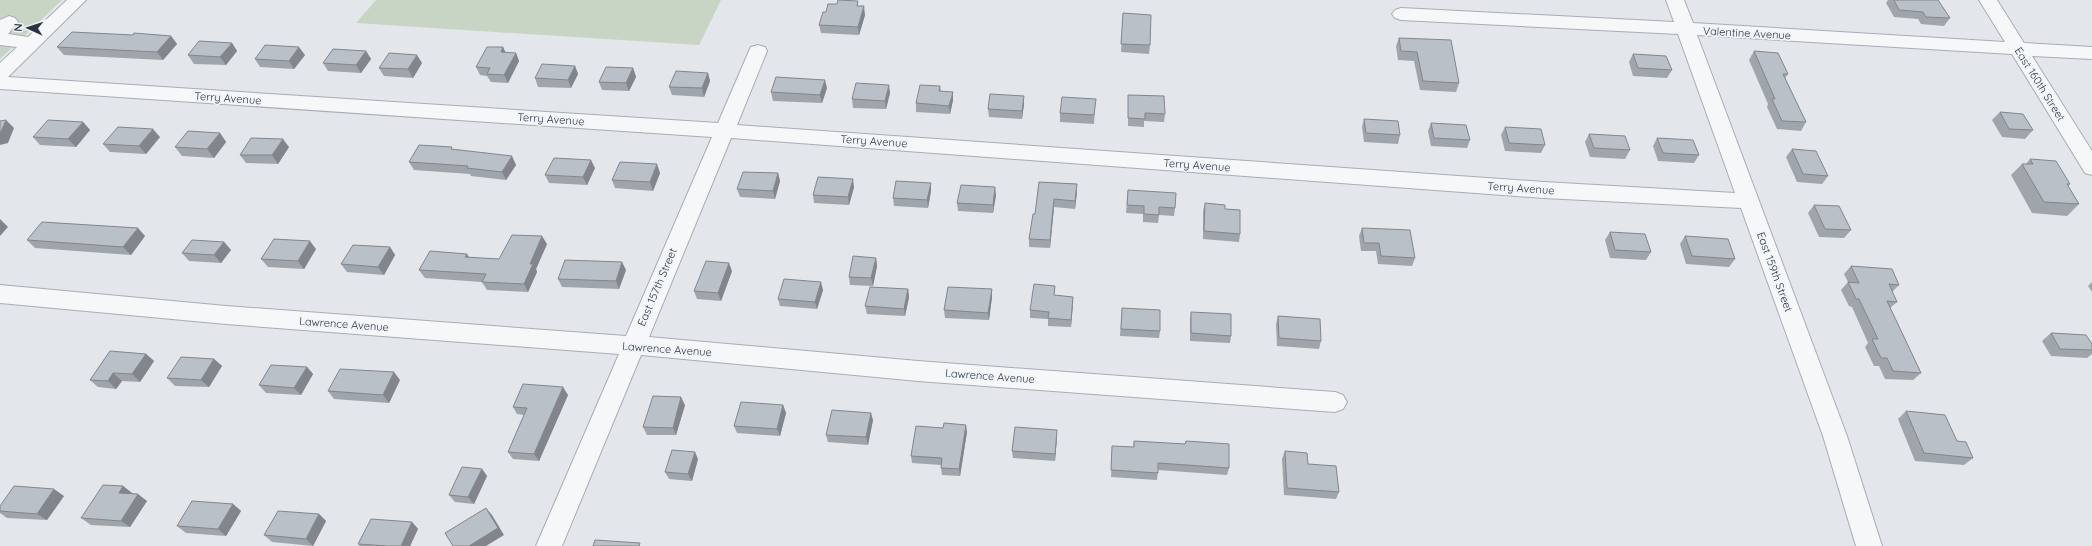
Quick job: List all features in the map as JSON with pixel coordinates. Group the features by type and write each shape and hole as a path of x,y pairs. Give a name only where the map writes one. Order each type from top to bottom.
{"street":[{"path":"0,74 77,0"},
{"name":"East 159th Street","path":"1675,0 1687,29 1835,436 1869,546"},
{"name":"East 160th Street","path":"1988,0 2092,168"},
{"name":"Valentine Avenue","path":"1401,14 1687,29 2092,54"},
{"path":"0,39 32,42"},
{"name":"East 157th Street","path":"548,546 758,50"},
{"name":"Terry Avenue","path":"0,83 724,131 1544,190 1749,201"},
{"name":"Lawrence Avenue","path":"0,294 631,347 694,350 918,371 1335,402"}],"green space":[{"path":"0,0 62,0 0,59"},
{"path":"376,0 721,0 699,45 356,23"}],"building":[{"path":"838,0 858,1 857,6 864,6 858,27 819,25 823,12 826,12 828,4 837,4"},
{"path":"1894,0 1938,0 1950,18 1926,17 1923,12 1899,10"},
{"path":"1123,13 1151,15 1150,45 1121,44"},
{"path":"72,32 133,35 134,33 171,36 157,52 57,47"},
{"path":"1399,38 1451,40 1459,83 1423,81 1417,52 1401,51"},
{"path":"199,41 232,43 220,57 188,55"},
{"path":"265,45 299,47 289,61 255,59"},
{"path":"487,47 503,47 501,52 516,53 504,75 487,74 490,68 476,67"},
{"path":"333,49 366,51 356,65 323,63"},
{"path":"1754,51 1778,53 1788,74 1783,74 1806,122 1782,121 1772,99 1775,99"},
{"path":"389,53 417,55 408,69 379,68"},
{"path":"1633,54 1666,56 1672,70 1638,68"},
{"path":"542,64 575,66 568,80 535,78"},
{"path":"606,67 633,68 626,83 599,82"},
{"path":"676,71 708,73 702,88 669,87"},
{"path":"776,77 825,80 820,95 771,92"},
{"path":"856,83 889,85 885,101 852,99"},
{"path":"920,85 940,86 939,91 953,92 949,106 916,103"},
{"path":"990,94 1024,96 1022,111 988,109"},
{"path":"1128,95 1164,96 1165,114 1145,113 1145,119 1128,118"},
{"path":"1062,97 1096,99 1094,115 1060,113"},
{"path":"2000,112 2023,114 2033,130 2009,129"},
{"path":"1364,119 1398,121 1400,135 1366,133"},
{"path":"6,120 0,134 0,121"},
{"path":"48,120 83,122 68,139 33,137"},
{"path":"1431,123 1466,125 1470,140 1434,138"},
{"path":"118,127 153,129 139,146 103,144"},
{"path":"1505,127 1541,129 1545,145 1509,143"},
{"path":"188,131 220,133 207,149 175,147"},
{"path":"1589,134 1625,136 1630,150 1594,148"},
{"path":"251,138 283,139 272,155 240,155"},
{"path":"1657,138 1693,140 1699,155 1663,153"},
{"path":"419,145 452,147 451,149 512,156 502,172 467,168 468,166 409,162"},
{"path":"1792,149 1816,151 1828,176 1803,174"},
{"path":"554,158 591,160 583,177 545,175"},
{"path":"2030,159 2056,161 2070,184 2067,184 2079,204 2044,202 2022,164 2033,164"},
{"path":"620,162 657,164 650,182 612,180"},
{"path":"743,172 778,173 773,191 737,189"},
{"path":"818,177 853,179 848,197 813,195"},
{"path":"896,181 931,183 927,200 893,198"},
{"path":"1039,182 1077,184 1075,201 1054,199 1050,240 1029,239 1033,214 1035,214"},
{"path":"961,185 995,187 993,205 957,203"},
{"path":"1128,190 1176,193 1175,208 1159,207 1159,215 1144,214 1144,206 1127,205"},
{"path":"1205,203 1225,205 1225,209 1240,210 1240,234 1204,231"},
{"path":"1814,205 1839,206 1851,230 1825,229"},
{"path":"42,222 138,228 123,247 27,240"},
{"path":"1362,228 1410,230 1415,258 1381,256 1379,243 1364,243"},
{"path":"1610,232 1645,234 1651,252 1615,250"},
{"path":"512,235 542,236 530,264 533,264 524,284 482,282 486,274 419,270 430,251 467,254 465,257 499,259"},
{"path":"1685,236 1728,239 1735,259 1692,256"},
{"path":"274,239 310,241 298,261 261,259"},
{"path":"192,240 224,242 214,255 182,253"},
{"path":"353,245 390,247 378,267 341,264"},
{"path":"853,256 876,258 871,278 849,277"},
{"path":"565,260 622,262 616,281 558,279"},
{"path":"706,261 729,263 718,293 694,291"},
{"path":"1851,266 1892,269 1899,285 1889,284 1897,302 1887,301 1921,373 1893,371 1887,358 1881,358 1872,339 1878,339 1859,299 1856,299 1848,282 1859,283"},
{"path":"784,279 821,282 815,302 778,299"},
{"path":"1034,284 1055,286 1054,295 1073,297 1071,320 1048,318 1049,312 1030,310"},
{"path":"870,287 908,289 904,309 865,306"},
{"path":"948,287 992,289 988,313 944,310"},
{"path":"1122,308 1160,310 1160,331 1121,329"},
{"path":"1191,312 1231,314 1231,336 1191,333"},
{"path":"1278,316 1320,319 1321,341 1279,338"},
{"path":"2051,333 2086,335 2092,344 2092,350 2060,349"},
{"path":"110,351 146,354 132,374 113,373 108,381 90,380"},
{"path":"181,357 214,359 201,380 167,378"},
{"path":"271,365 307,367 294,388 259,385"},
{"path":"340,369 394,372 383,395 328,391"},
{"path":"523,384 563,387 534,454 508,452 527,408 513,407"},
{"path":"653,396 681,397 673,428 643,427"},
{"path":"741,402 783,405 777,429 734,426"},
{"path":"832,410 871,413 866,437 826,435"},
{"path":"1906,411 1945,415 1957,441 1966,442 1973,458 1924,453"},
{"path":"944,423 966,425 959,469 941,468 942,458 911,456 916,426 943,428"},
{"path":"1015,427 1057,430 1055,454 1012,451"},
{"path":"1134,441 1185,444 1186,441 1229,444 1229,468 1158,463 1158,473 1111,470 1112,446 1134,447"},
{"path":"672,450 695,452 688,474 665,472"},
{"path":"1285,451 1307,453 1308,464 1336,466 1339,492 1287,488"},
{"path":"462,467 482,469 468,497 449,495"},
{"path":"103,485 123,486 119,493 138,494 121,521 81,518"},
{"path":"14,486 54,489 37,514 0,511 0,506"},
{"path":"192,501 233,504 218,529 177,526"},
{"path":"486,508 498,528 469,546 453,546 445,533"},
{"path":"278,511 319,514 306,539 264,535"},
{"path":"371,519 412,522 401,546 358,544"},
{"path":"595,540 640,543 639,546 593,546"}]}
